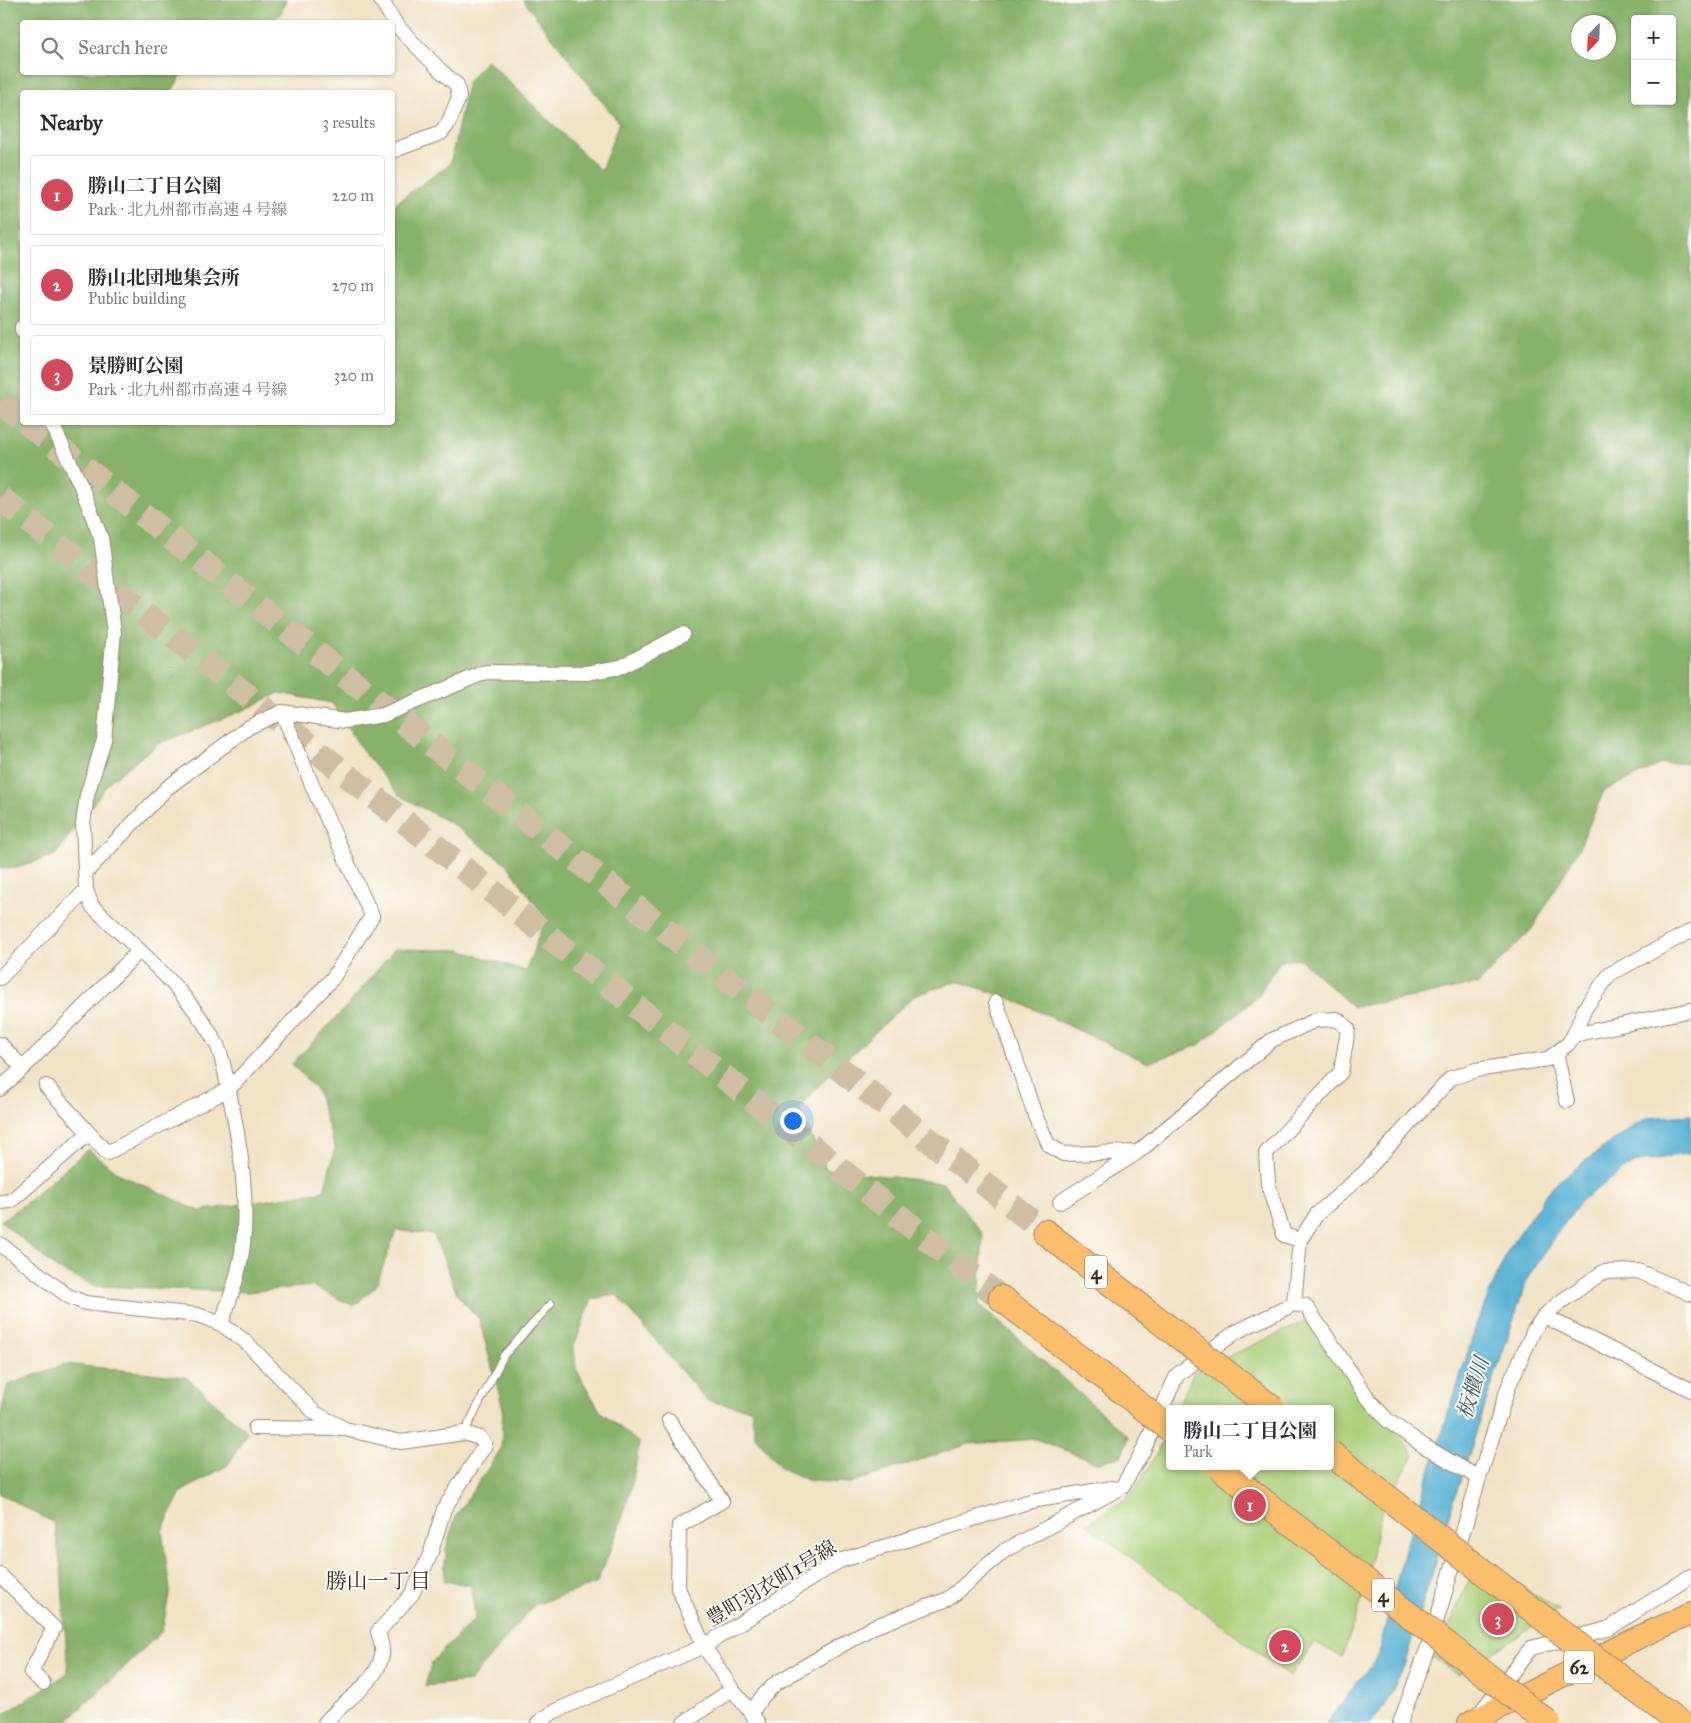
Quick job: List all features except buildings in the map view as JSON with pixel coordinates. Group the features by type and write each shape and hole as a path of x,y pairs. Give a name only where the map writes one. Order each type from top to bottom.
{"highway":[{"name":"4","path":"1044,1232 1268,1405"},
{"path":"1002,1298 1166,1426"},
{"path":"1334,1456 1680,1723"},
{"name":"4","path":"1223,1470 1548,1723"}],"main road":[{"name":"62","path":"1471,1722 1641,1636 1691,1614"}],"street":[{"path":"381,0 393,20"},
{"path":"395,23 457,86 459,97 448,124 441,133 395,150"},
{"path":"52,425 81,486 101,538 114,632 104,740 87,795 82,824 86,890 92,906 171,982 198,1015 218,1045 239,1141 245,1206 243,1246 234,1290 221,1324"},
{"path":"85,873 167,788 249,727 282,712 345,721 384,715 486,672 586,673 621,667 683,634"},
{"path":"46,1086 107,1153 229,1089 332,979 372,916 315,792 282,712"},
{"path":"0,978 86,890"},
{"path":"1294,1304 1300,1240 1317,1214 1365,1172 1451,1078 1476,1070 1548,1059 1568,1044 1574,1035 1584,1008 1610,974 1691,931"},
{"path":"0,1089 139,951"},
{"path":"996,1002 1035,1115 1048,1144 1064,1154 1138,1152"},
{"path":"1574,1035 1691,1010"},
{"path":"1060,1202 1138,1152 1272,1040 1316,1020 1337,1020 1348,1029 1340,1072 1266,1153 1268,1184 1284,1235 1300,1240"},
{"path":"0,1044 23,1068"},
{"path":"1556,1053 1567,1101"},
{"path":"0,1202 11,1201 89,1133"},
{"path":"0,1244 68,1296 85,1303 198,1315 221,1324 245,1340 315,1413 345,1429"},
{"path":"1400,1723 1431,1640 1476,1476 1509,1385 1534,1330 1544,1316 1603,1272 1638,1271 1691,1294"},
{"path":"755,1718 762,1697 776,1683 873,1627 948,1599 1004,1551 1122,1487 1142,1450 1177,1375 1236,1332 1294,1304 1306,1306 1367,1397 1387,1420 1424,1446 1476,1476"},
{"path":"1544,1316 1691,1390"},
{"path":"669,1420 722,1500 679,1526 678,1588 704,1646 732,1689 755,1718"},
{"path":"255,1428 345,1429 401,1442 464,1433 480,1438 485,1445 444,1509 430,1555 412,1594 378,1632 383,1654 373,1678 333,1713 325,1723"},
{"name":"豊町羽衣町1号線","path":"538,1723 556,1718 704,1646 839,1562 1031,1501 1122,1487"},
{"path":"0,1575 54,1628 31,1672 43,1683"},
{"path":"1471,1722 1531,1648 1608,1629 1691,1576"},
{"path":"684,1723 732,1689"}],"lane":[{"path":"464,1433 504,1355 551,1304"}],"green space":[{"path":"0,0 286,0 281,13 274,20 20,20 20,75 182,75 172,90 20,90 20,425 395,425 395,204 450,164 468,81 487,60 601,171 619,123 523,0 1691,0 1691,763 1661,764 1604,791 1578,850 1532,929 1478,984 1353,1007 1300,959 1280,961 1257,997 1199,1045 1148,1063 1010,998 957,981 914,996 822,1082 799,1108 826,1169 943,1183 983,1234 979,1304 1129,1437 1121,1456 1098,1463 1036,1439 969,1444 850,1483 810,1481 781,1468 755,1436 751,1409 707,1401 617,1295 592,1299 574,1346 576,1369 600,1411 639,1443 637,1461 628,1497 617,1533 596,1584 534,1605 470,1681 425,1686 432,1662 475,1618 471,1585 444,1581 446,1548 456,1516 501,1449 503,1408 479,1319 458,1296 434,1235 396,1230 376,1286 354,1306 312,1286 247,1292 95,1286 57,1269 1,1221 27,1202 88,1149 119,1174 200,1211 324,1191 335,1148 317,1091 292,1064 349,1004 395,949 460,950 526,971 545,918 507,864 452,824 399,795 363,751 332,703 279,693 242,711 158,744 110,781 55,855 17,868 0,869"},
{"path":"1306,1321 1312,1324 1414,1455 1381,1513 1362,1600 1342,1657 1315,1642 1290,1676 1086,1524 1117,1505 1133,1491 1151,1463 1166,1432 1166,1470 1334,1470 1334,1405 1179,1405 1194,1372"},
{"path":"65,1364 186,1377 248,1432 228,1465 181,1492 162,1531 170,1590 162,1631 64,1723 0,1723 0,1717 68,1673 61,1568 54,1523 0,1494 0,1417 8,1385"},
{"path":"1478,1559 1559,1610 1458,1675 1433,1657 1448,1628"}],"water":[{"name":"板櫃川","path":"1691,1115 1691,1153 1633,1163 1582,1200 1553,1239 1527,1279 1448,1518 1404,1666 1384,1708 1371,1723 1326,1723 1377,1658 1404,1553 1478,1320 1509,1248 1551,1187 1592,1156 1646,1118"}],"tunnel":[{"path":"0,402 20,417"},
{"path":"30,425 1045,1232"},
{"path":"0,498 1001,1298"}],"place":[{"name":"勝山二丁目公園","path":"1250,1505"},
{"name":"景勝町公園","path":"1498,1619"},
{"name":"勝山北団地集会所","path":"1285,1646"}],"district":[{"name":"勝山一丁目","path":"378,1581"}]}
